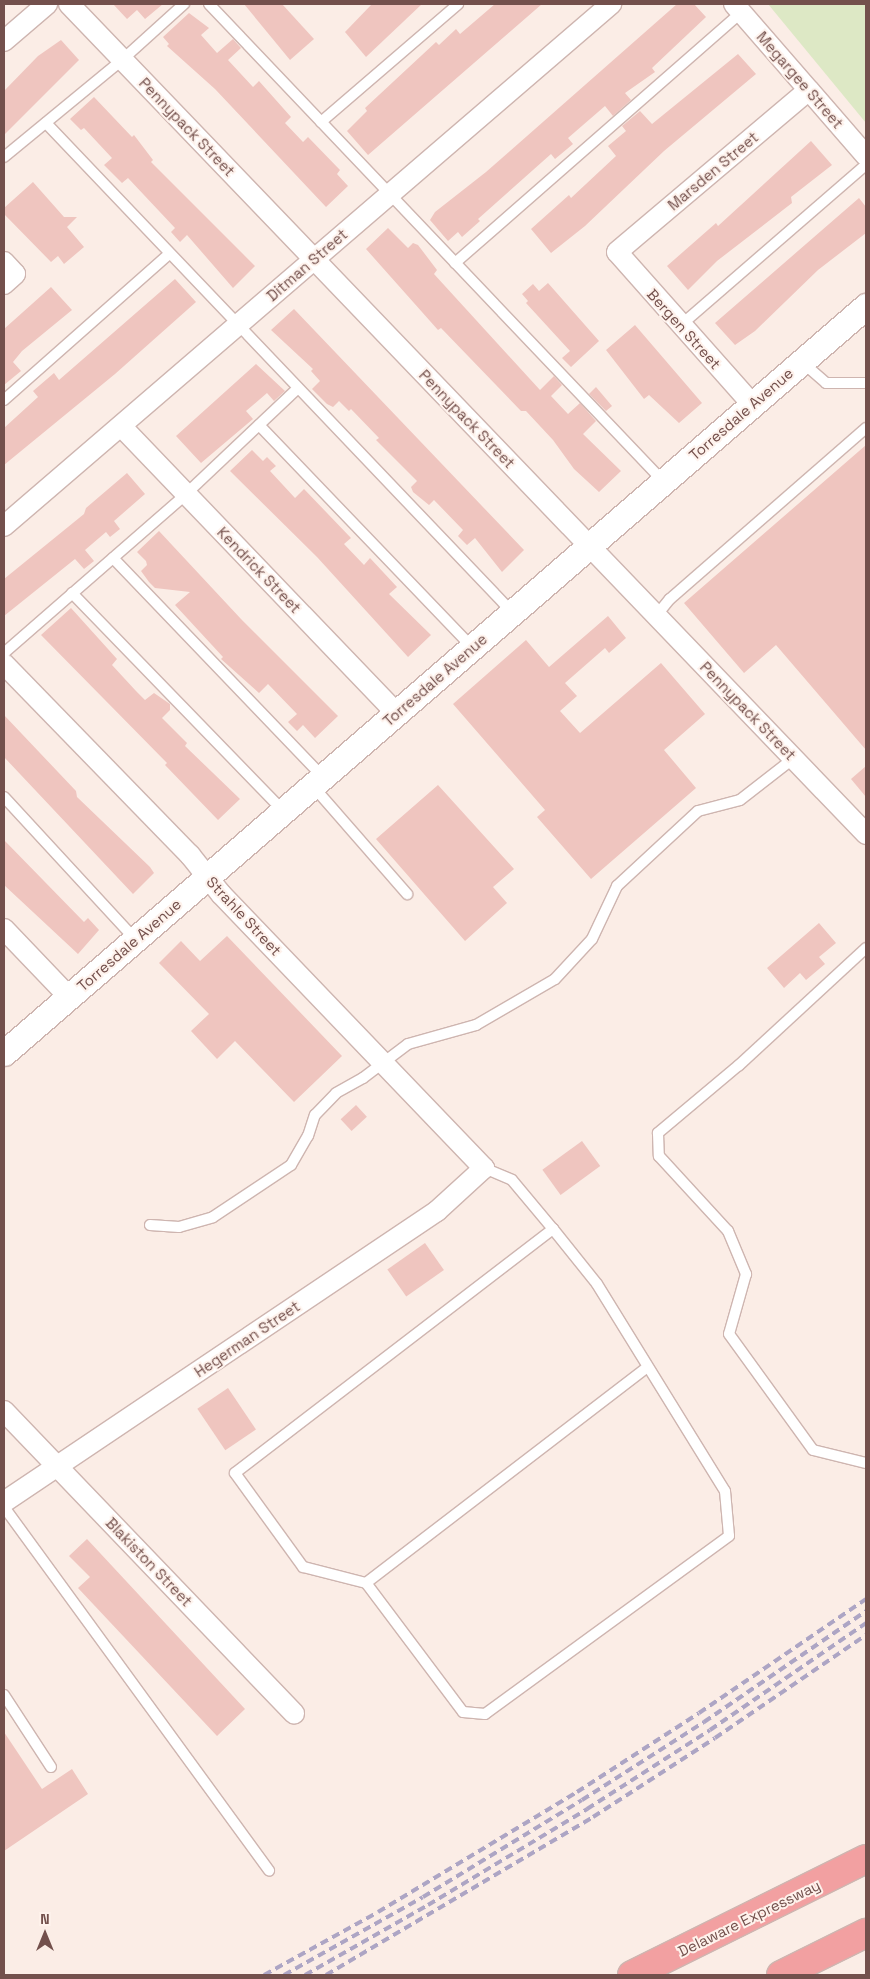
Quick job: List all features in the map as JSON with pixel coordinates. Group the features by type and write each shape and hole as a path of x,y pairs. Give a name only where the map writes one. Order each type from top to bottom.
{"highway":[{"name":"Delaware Expressway","path":"632,1975 866,1860"},
{"path":"782,1975 866,1933"}],"street":[{"path":"4,41 47,4"},
{"name":"Pennypack Street","path":"69,4 588,547 866,834"},
{"name":"Ditman Street","path":"4,526 611,4"},
{"name":"Megargee Street","path":"738,8 866,156"},
{"name":"Marsden Street","path":"617,252 809,90"},
{"name":"Bergen Street","path":"617,252 752,404"},
{"path":"4,262 15,274 4,284"},
{"name":"Torresdale Avenue","path":"4,1053 866,306"},
{"name":"Kendrick Street","path":"121,426 396,713"},
{"name":"Strahle Street","path":"4,664 190,855 207,877 484,1168"},
{"path":"4,929 69,997"},
{"name":"Hegerman Street","path":"4,1502 436,1211 484,1168"},
{"name":"Blakiston Street","path":"4,1411 294,1713"}],"lane":[{"path":"4,157 122,60 184,4"},
{"path":"209,4 663,481"},
{"path":"321,122 458,4"},
{"path":"455,264 738,8"},
{"path":"46,123 512,613"},
{"path":"681,325 866,165"},
{"path":"4,400 169,254"},
{"path":"802,361 826,383 866,383"},
{"path":"4,653 186,494 297,389"},
{"path":"259,425 472,647"},
{"path":"656,616 670,599 866,428"},
{"path":"113,558 317,781 406,894"},
{"path":"72,593 283,811"},
{"path":"150,1225 179,1227 213,1217 291,1164 308,1136 316,1115 336,1093 408,1044 476,1025 555,979 592,939 617,886 698,811 740,800 794,758"},
{"path":"4,797 136,939"},
{"path":"866,948 739,1065 658,1133 659,1156 728,1231 746,1274 729,1334 813,1450 866,1463"},
{"path":"484,1168 512,1180 553,1229 597,1284 646,1368 725,1491 729,1536 485,1714 463,1712 366,1583 303,1566 235,1473 553,1229"},
{"path":"366,1583 646,1368"},
{"path":"4,1507 269,1870"},
{"path":"4,1695 51,1767"}],"green space":[{"path":"768,4 866,4 866,123"}],"building":[{"path":"113,4 163,4 145,19 137,10 127,19"},
{"path":"244,4 282,4 314,39 290,60"},
{"path":"372,4 422,4 366,57 345,32"},
{"path":"495,4 542,4 368,155 347,131 367,111 365,108 436,42 439,45 456,29 460,34"},
{"path":"677,4 694,4 706,17 652,68 655,72 625,93 631,100 613,116 605,106 568,138 573,144 555,159 551,154 478,219 480,221 462,237 458,232 448,241 430,220 435,212 486,172"},
{"path":"189,13 209,28 201,35 217,53 233,39 241,48 228,60 253,87 259,81 291,117 285,123 303,142 308,137 340,170 337,174 348,186 326,207 215,89 167,46 169,44 163,37"},
{"path":"61,40 79,60 4,135 4,91 38,56"},
{"path":"738,54 756,74 664,151 585,226 551,253 531,229 569,195 571,198 616,156 608,146 626,131 622,126 640,111 652,124"},
{"path":"94,97 132,137 134,135 153,160 151,162 255,266 233,288 187,235 180,242 171,232 175,228 128,178 122,183 104,165 112,158 84,128 81,130 70,119"},
{"path":"811,141 832,165 791,197 792,203 717,261 688,290 667,266 716,223 718,226"},
{"path":"33,182 64,217 77,217 67,227 84,247 64,264 58,256 51,262 4,214 4,208"},
{"path":"859,198 866,207 866,233 818,270 755,331 735,345 715,323"},
{"path":"388,228 408,248 413,243 418,245 437,270 434,274 540,390 554,376 562,385 551,396 568,414 580,403 596,421 583,434 621,471 599,492 574,469 553,440 526,411 521,411 441,328 438,330 366,249"},
{"path":"175,279 196,302 115,374 4,465 4,428 38,397 33,391 54,373 59,380"},
{"path":"548,283 599,341 571,367 562,358 570,351 526,303 528,301 522,294 533,284 539,291"},
{"path":"51,287 72,310 22,351 13,362 21,371 4,385 4,329"},
{"path":"294,309 524,550 502,572 475,538 467,545 458,536 463,530 434,500 429,505 413,492 411,487 417,481 376,440 379,438 351,409 349,411 339,401 333,407 327,404 312,389 320,381 311,371 313,369 271,330"},
{"path":"635,325 702,403 679,423 649,395 644,399 606,350"},
{"path":"256,364 285,391 274,401 267,393 246,411 253,419 201,463 176,436"},
{"path":"596,387 612,406 606,411 589,394"},
{"path":"866,445 866,750 776,645 744,673 684,603"},
{"path":"252,450 263,461 267,457 276,466 270,471 295,498 304,489 351,538 344,544 364,565 370,558 397,587 389,594 431,635 408,657 317,557 230,471"},
{"path":"127,473 145,494 114,521 120,529 110,537 106,532 85,550 94,561 84,569 75,559 4,616 4,579 84,514 86,508"},
{"path":"159,531 241,619 338,716 315,738 303,725 297,731 288,722 297,714 268,684 259,693 221,659 223,657 175,605 190,592 155,588 149,582 141,571 147,565 146,561 137,552"},
{"path":"71,608 117,659 112,665 145,700 154,693 170,704 170,710 162,718 187,743 185,746 240,799 218,820 165,765 167,763 41,635"},
{"path":"608,616 626,638 609,653 605,648 565,683 577,696 560,711 580,733 661,663 705,714 664,750 696,788 591,879 537,817 545,810 453,704 526,640 549,667"},
{"path":"4,715 76,791 77,797 150,867 154,873 133,894 4,757"},
{"path":"866,766 866,797 851,779"},
{"path":"438,785 514,869 493,887 507,903 465,941 376,839"},
{"path":"4,840 84,922 88,918 99,930 78,954 4,885"},
{"path":"819,923 836,943 819,957 825,964 806,980 800,973 784,988 767,968"},
{"path":"227,936 342,1056 294,1102 235,1041 217,1059 191,1031 209,1014 159,963 181,941 200,961"},
{"path":"356,1105 367,1117 352,1131 341,1119"},
{"path":"582,1141 600,1166 561,1195 542,1170"},
{"path":"425,1243 444,1270 406,1296 387,1269"},
{"path":"228,1388 256,1429 225,1450 197,1409"},
{"path":"87,1539 245,1709 217,1736 78,1588 90,1577 69,1556"},
{"path":"4,1732 42,1789 72,1769 88,1794 4,1851"}],"railway":[{"path":"264,1975 378,1912 577,1792 699,1713 866,1599"},
{"path":"284,1975 423,1897 582,1800 704,1722 866,1611"},
{"path":"305,1975 428,1905 587,1809 710,1730 866,1623"},
{"path":"326,1975 593,1817 715,1738 866,1635"}]}
